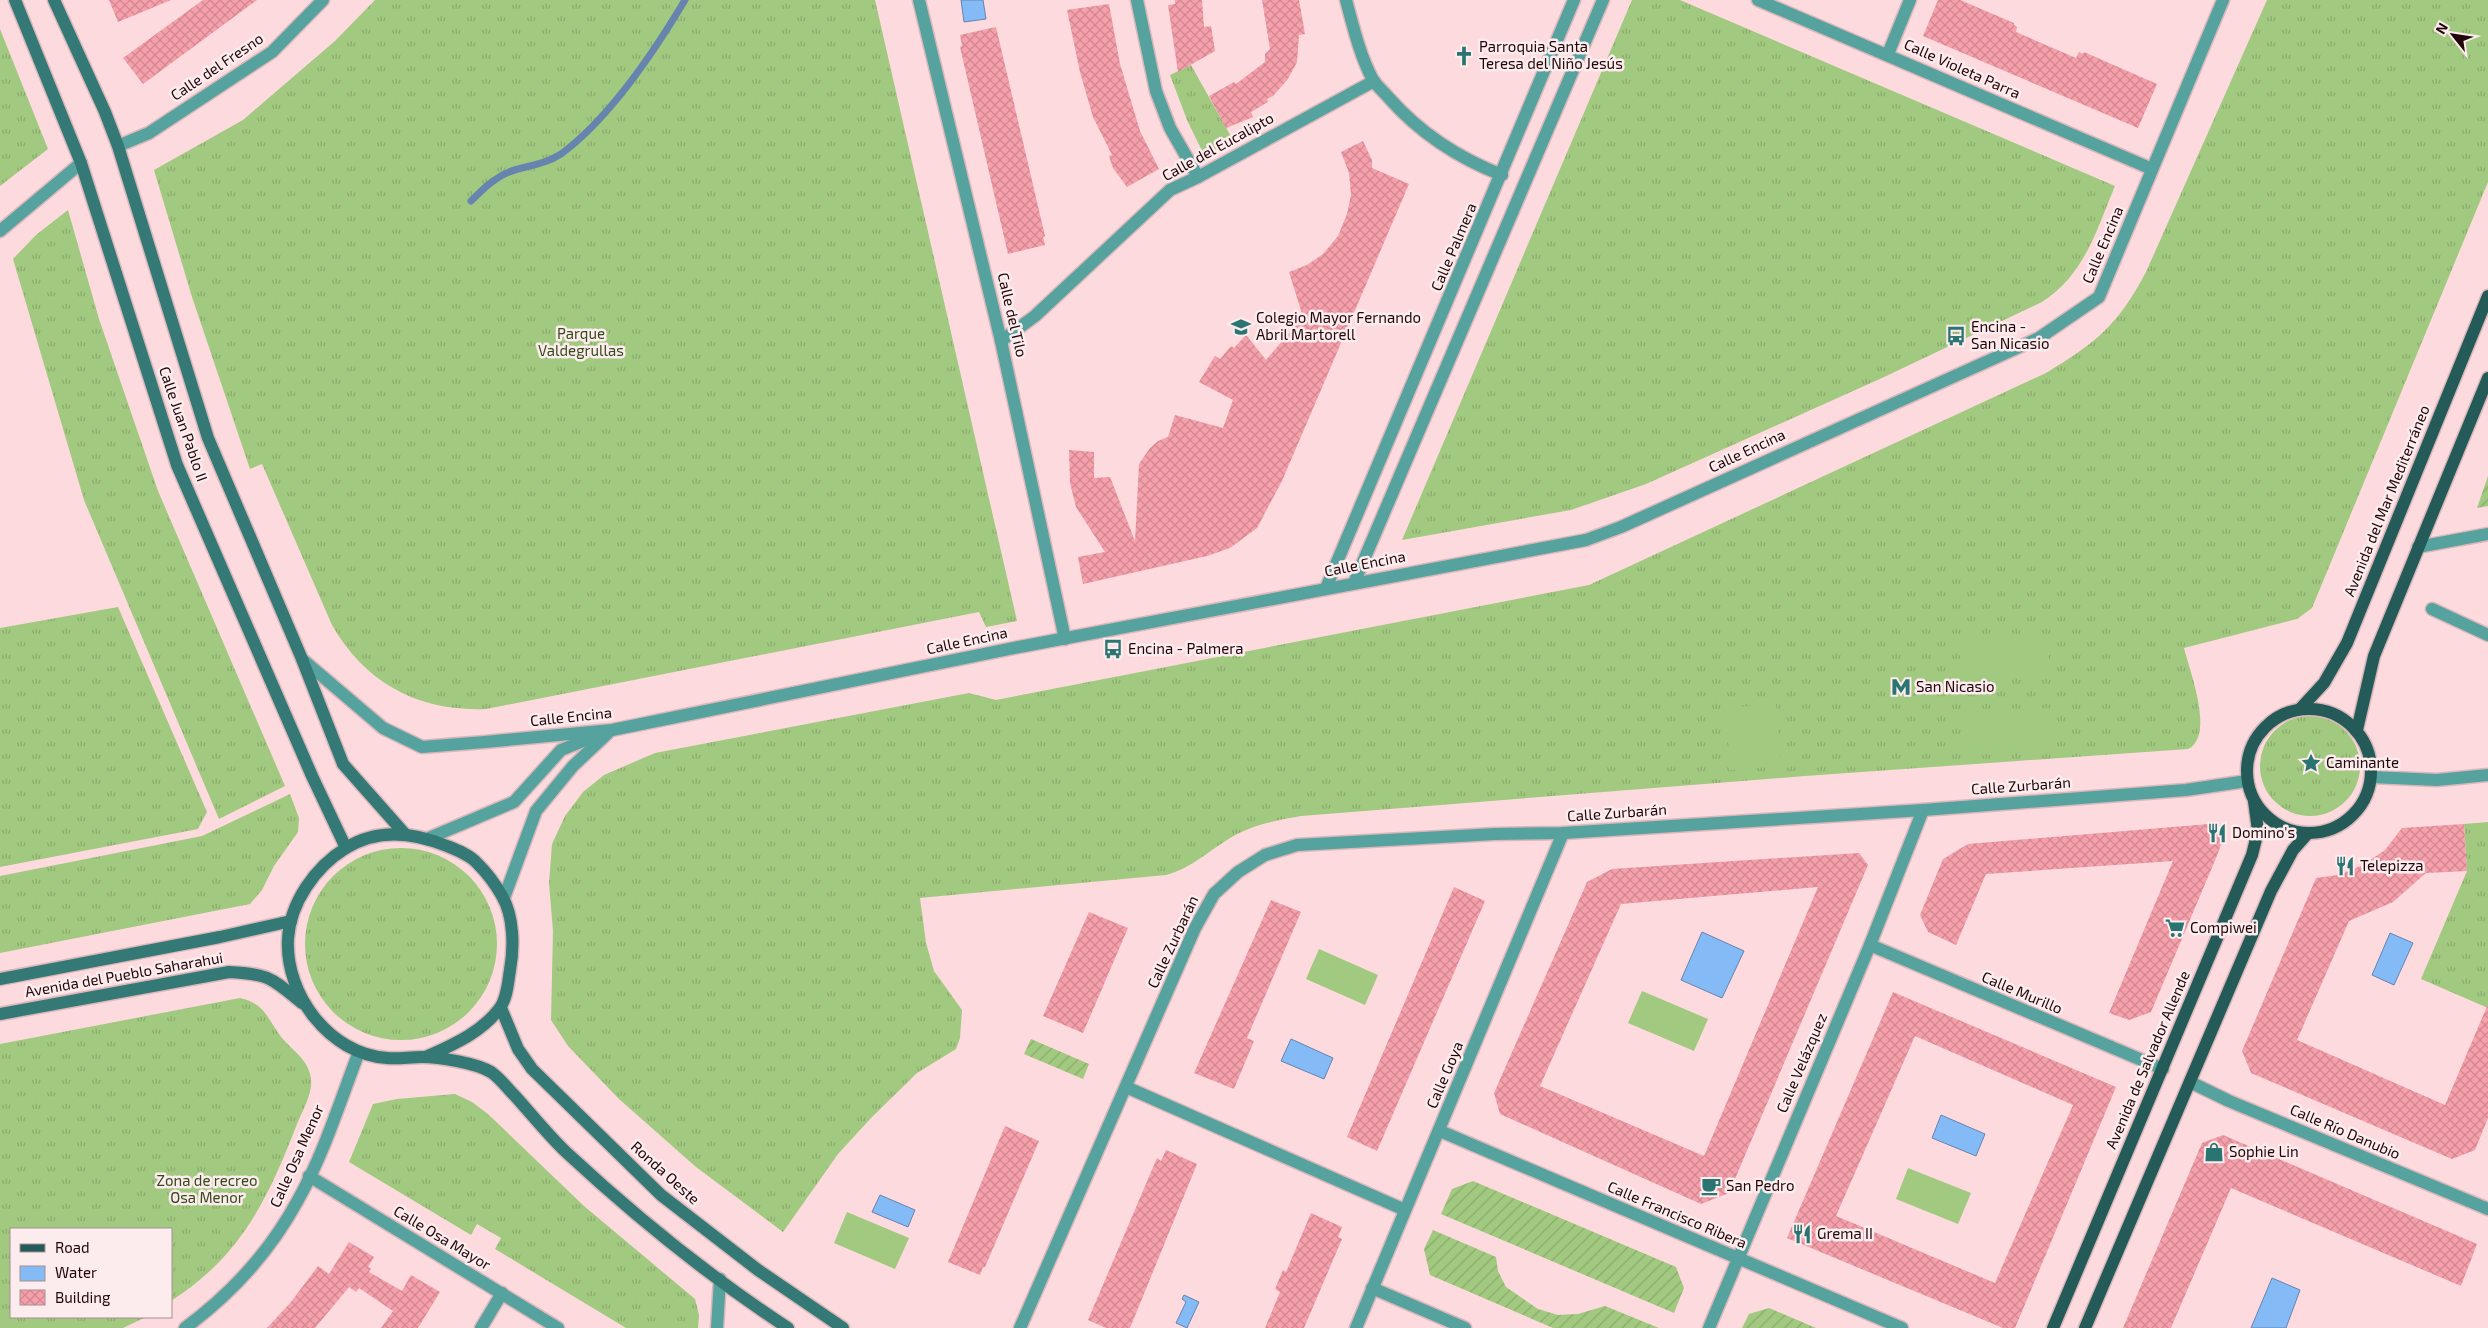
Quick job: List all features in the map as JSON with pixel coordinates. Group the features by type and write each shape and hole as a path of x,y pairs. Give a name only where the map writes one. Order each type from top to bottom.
{"main road":[{"name":"Calle Juan Pablo II","path":"15,0 81,163 177,465 312,776 346,848"},
{"name":"Calle Juan Pablo II","path":"54,0 105,112 118,146 208,438 302,659 343,764 404,833"},
{"name":"Avenida del Mar Mediterráneo","path":"2300,708 2324,683 2347,643 2488,296"},
{"path":"2357,730 2374,656 2488,378"},
{"path":"2300,708 2321,709 2335,714 2357,730 2366,744 2371,759 2372,778 2368,794 2358,810 2351,816 2327,831 2308,834 2292,831 2277,825 2254,802 2247,781 2247,761 2254,742 2265,726 2281,715 2300,708"},
{"name":"Avenida de Salvador Allende","path":"2053,1328 2252,855 2258,831 2254,802"},
{"path":"426,1057 469,1037 501,1008 508,985 514,944 504,898 476,862 458,850 429,838 404,833 377,836 346,848 316,873 302,892 291,921 287,950 291,973 304,1004 330,1034 359,1052 386,1058 426,1057 471,1065 491,1072 579,1164 645,1223 783,1327"},
{"path":"2085,1328 2271,890 2293,850 2308,834"},
{"name":"Avenida del Pueblo Saharahui","path":"0,979 220,937 291,921"},
{"name":"Avenida del Pueblo Saharahui","path":"0,1014 229,972 256,973 271,978 304,1004"},
{"name":"Ronda Oeste","path":"501,1008 518,1049 532,1069 661,1195 758,1270 844,1328"}],"street":[{"name":"Calle del Fresno","path":"118,146 149,133 272,52 324,0"},
{"name":"Calle del Tilo","path":"919,0 1002,341 1065,639"},
{"path":"1137,0 1156,91 1170,128 1198,177"},
{"path":"1346,0 1354,30 1374,81 1413,124 1428,136 1468,160 1502,175"},
{"name":"Calle Palmera","path":"1326,588 1502,175 1574,0"},
{"path":"1354,583 1603,0"},
{"name":"Calle Violeta Parra","path":"1758,0 1888,54 2152,169"},
{"path":"1888,54 1910,0"},
{"name":"Calle Encina","path":"302,659 383,728 422,747 612,730 1019,647 1586,540 1622,526 2039,338 2099,296 2223,0"},
{"name":"Calle del Eucalipto","path":"1002,341 1035,316 1170,190 1198,177 1374,81"},
{"path":"0,231 81,163"},
{"path":"2418,547 2488,534"},
{"path":"2432,608 2488,635"},
{"path":"429,838 514,802 561,750 612,730"},
{"path":"504,898 536,811 572,766 612,730"},
{"path":"2372,778 2437,780 2488,775"},
{"name":"Calle Zurbarán","path":"1020,1328 1195,928 1214,894 1238,872 1264,855 1297,845 1495,834 1563,833 1923,810 2186,790 2247,781"},
{"name":"Calle Velázquez","path":"1709,1328 1870,945 1923,810"},
{"name":"Calle Goya","path":"1356,1328 1563,833"},
{"name":"Calle Murillo","path":"1870,945 2162,1068"},
{"name":"Calle Osa Menor","path":"185,1328 224,1295 252,1266 284,1224 309,1176 359,1052"},
{"name":"Calle Río Danubio","path":"2190,1082 2238,1104 2487,1206"},
{"path":"1126,1087 1405,1210"},
{"name":"Calle Francisco Ribera","path":"1440,1131 1902,1328"},
{"name":"Calle Osa Mayor","path":"309,1176 558,1328"},
{"path":"717,1328 720,1279"},
{"path":"1372,1288 1465,1328"},
{"path":"482,1328 502,1293"}],"green space":[{"name":"Parque Valdegrullas","path":"375,0 875,0 1017,621 986,627 979,612 486,709 462,709 417,699 396,690 361,663 345,645 332,625 262,464 250,469 192,297 154,170 243,120 335,41"},
{"path":"1632,0 1680,0 2115,186 2095,235 2079,265 2069,278 2057,291 2042,302 1882,378 1646,484 1571,510 1402,540"},
{"path":"2267,0 2488,0 2488,182 2312,608 2297,619 2184,648 2195,687 2200,718 2200,731 2196,742 2188,749 1805,776 1301,816 1268,823 1237,834 1203,857 1176,872 1166,875 920,898 926,943 934,971 962,1010 960,1038 956,1049 917,1073 871,1118 838,1154 783,1232 696,1167 619,1099 568,1046 551,1020 553,931 549,883 552,844 565,816 583,792 604,775 655,753 969,693 996,700 1589,585 2046,373 2079,352 2105,331 2126,306 2136,290 2146,272"},
{"path":"0,29 48,149 0,186"},
{"path":"1191,65 1233,140 1204,155 1187,120 1170,75"},
{"path":"68,210 99,319 158,491 285,786 219,819 84,500 13,259 36,235"},
{"path":"2488,476 2488,506 2477,508"},
{"path":"118,607 207,812 198,829 0,867 0,628"},
{"path":"2048,634 2049,677 1961,680 1960,637"},
{"path":"1776,704 1781,766 1730,770 1726,708"},
{"path":"2052,708 2053,752 1966,755 1964,711"},
{"path":"2310,716 2329,720 2346,730 2356,747 2360,766 2356,785 2346,802 2329,812 2310,816 2291,812 2274,802 2264,785 2260,766 2264,747 2274,730 2291,720"},
{"path":"290,794 299,818 298,832 274,866 262,890 250,904 0,953 0,876 202,836"},
{"path":"2488,822 2488,1008 2421,979 2467,871 2464,824"},
{"path":"401,848 420,850 438,855 454,864 469,876 481,891 490,907 495,925 497,944 495,963 490,981 481,997 469,1012 454,1024 438,1033 420,1038 401,1040 382,1038 364,1033 348,1024 333,1012 321,997 312,981 307,963 305,944 307,925 312,907 321,891 333,876 348,864 364,855 382,850"},
{"path":"1319,949 1378,975 1365,1005 1306,979"},
{"path":"1642,991 1708,1019 1694,1051 1628,1023"},
{"name":"Zona de recreo Osa Menor","path":"240,998 261,1008 282,1038 305,1063 311,1080 310,1093 263,1201 234,1245 195,1284 172,1300 172,1228 10,1228 10,1318 144,1318 123,1328 0,1328 0,1044"},
{"path":"1031,1039 1089,1064 1083,1079 1024,1054"},
{"path":"455,1094 472,1102 488,1114 584,1206 695,1299 699,1315 698,1328 626,1328 495,1249 501,1238 477,1224 471,1235 349,1162 373,1104 397,1099"},
{"path":"1908,1168 1971,1193 1958,1224 1896,1199"},
{"path":"1473,1181 1676,1267 1684,1288 1674,1313 1441,1214 1452,1189"},
{"path":"847,1212 909,1238 895,1269 834,1243"},
{"path":"1433,1230 1496,1257 1498,1271 1506,1287 1538,1309 1558,1315 1578,1314 1605,1306 1659,1328 1553,1328 1430,1275 1424,1249"},
{"path":"1769,1308 1816,1328 1742,1328 1749,1314"}],"water":[{"path":"961,0 983,0 986,19 964,22"},
{"path":"1702,932 1744,951 1722,998 1681,980"},
{"path":"2390,933 2413,943 2394,985 2372,975"},
{"path":"1291,1039 1333,1058 1324,1079 1281,1061"},
{"path":"1941,1115 1985,1134 1976,1156 1932,1138"},
{"path":"880,1195 915,1210 908,1227 872,1212"},
{"path":"2272,1278 2300,1290 2286,1328 2251,1328"},
{"path":"1184,1295 1199,1302 1187,1328 1176,1323 1186,1302 1182,1299"}],"building":[{"path":"109,0 171,0 118,22"},
{"path":"203,0 257,0 143,84 123,58"},
{"path":"1175,0 1202,0 1204,27 1211,26 1215,51 1178,72 1168,5 1175,4"},
{"path":"1262,0 1299,0 1305,34 1299,35 1297,62 1288,79 1273,96 1267,99 1268,102 1251,112 1253,117 1226,128 1209,96 1234,82 1236,84 1265,62 1265,54 1270,49"},
{"path":"1938,0 1960,0 2014,23 2017,27 2016,32 2076,58 2079,52 2083,54 2084,52 2157,84 2138,128 1923,36"},
{"path":"1109,4 1120,64 1140,131 1159,169 1127,187 1113,168 1109,156 1112,155 1093,117 1080,72 1067,10"},
{"path":"996,27 1045,236 1043,237 1045,245 1008,254 960,47 962,46 960,35"},
{"path":"1363,141 1372,160 1372,168 1409,184 1282,481 1257,528 1230,548 1207,556 1083,584 1078,557 1105,552 1076,507 1070,483 1069,450 1094,452 1094,478 1110,477 1135,541 1139,464 1150,448 1158,441 1168,437 1175,415 1223,428 1233,400 1199,382 1215,356 1220,359 1231,346 1234,348 1246,335 1266,360 1303,317 1289,272 1307,265 1323,254 1338,236 1347,214 1351,195 1349,173 1341,152"},
{"path":"2209,824 2223,840 2216,858 2151,1012 2129,1020 2109,1013 2173,861 1986,874 1956,945 1928,932 1920,915 1943,859 1968,844"},
{"path":"2464,824 2467,871 2426,873 2393,902 2349,921 2297,1040 2445,1105 2488,1004 2488,1118 2475,1150 2452,1159 2251,1073 2242,1051 2316,878 2338,875 2363,865 2385,850 2402,828"},
{"path":"1859,853 1868,865 1729,1193 1701,1204 1500,1114 1494,1093 1587,882 1612,869","holes":["1818,887 1704,1156 1540,1086 1621,904"]},
{"path":"1454,887 1485,901 1377,1151 1347,1137"},
{"path":"1271,900 1301,912 1247,1038 1254,1041 1234,1089 1194,1073"},
{"path":"1089,912 1128,928 1083,1033 1043,1016"},
{"path":"1893,992 2116,1087 2015,1328 2003,1328 1787,1238","holes":["1915,1036 2073,1105 1995,1283 1836,1216"]},
{"path":"1005,1126 1039,1141 980,1275 948,1262"},
{"path":"2223,1135 2477,1244 2461,1286 2231,1188 2171,1328 2123,1328 2202,1143"},
{"path":"1166,1150 1197,1164 1130,1328 1106,1328 1088,1320 1157,1158 1161,1161"},
{"path":"1311,1213 1342,1227 1338,1237 1342,1239 1304,1328 1265,1328 1280,1292 1275,1289 1283,1270 1286,1272"},
{"path":"349,1242 374,1257 368,1267 371,1268 369,1272 402,1291 411,1275 440,1292 418,1328 381,1328 393,1311 359,1288 356,1292 349,1287 315,1328 267,1328 291,1302 318,1266 329,1274"}],"waterway":[{"path":"471,201 498,178 511,171 550,160 561,154 579,139 597,122 630,83 685,0"}],"place":[{"name":"Parroquia Santa Teresa del Niño Jesús","path":"1464,56"},
{"name":"Colegio Mayor Fernando Abril Martorell","path":"1241,327"},
{"name":"Encina - San Nicasio","path":"1956,336"},
{"name":"Encina - Palmera","path":"1113,649"},
{"name":"San Nicasio","path":"1901,687"},
{"name":"Caminante","path":"2311,763"},
{"name":"Domino's","path":"2217,833"},
{"name":"Telepizza","path":"2345,866"},
{"name":"Compiwei","path":"2175,928"},
{"name":"Sophie Lin","path":"2214,1152"},
{"name":"San Pedro","path":"1711,1186"},
{"name":"Grema II","path":"1802,1234"}]}
